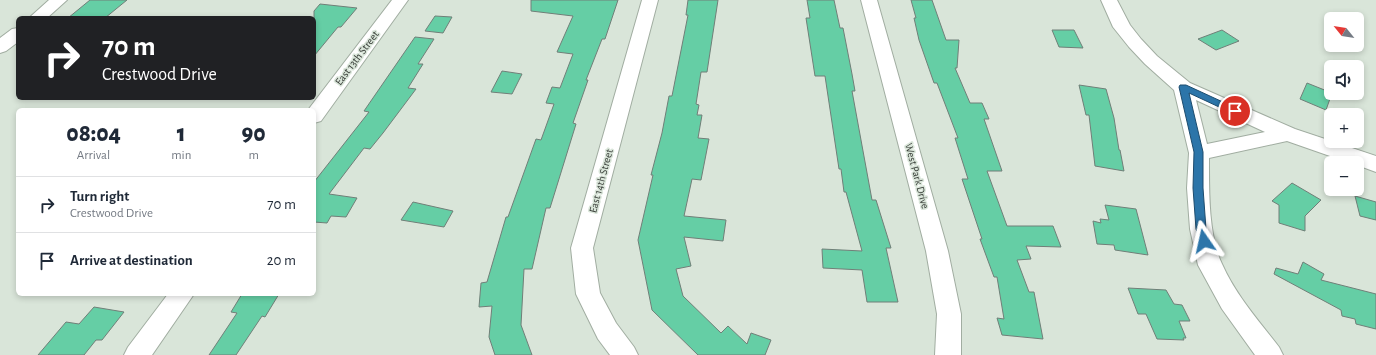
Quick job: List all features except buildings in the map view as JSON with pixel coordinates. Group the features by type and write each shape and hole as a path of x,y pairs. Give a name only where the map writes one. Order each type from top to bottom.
{"street":[{"path":"39,16 59,0"},
{"name":"East 13th Street","path":"316,113 400,0"},
{"name":"East 14th Street","path":"625,355 607,331 588,294 582,248 650,0"},
{"name":"West Park Drive","path":"869,0 937,251 949,314 948,355"},
{"path":"1109,0 1122,27 1135,43 1151,60 1183,87 1288,134 1376,164"},
{"path":"0,47 16,35"},
{"path":"1183,87 1199,152 1198,188 1201,229 1210,266 1231,302 1270,355"},
{"path":"1199,152 1288,134"},
{"path":"137,355 181,296"}],"route":[{"path":"1204,241 1201,229 1198,188 1199,152 1183,87 1235,111"}]}
